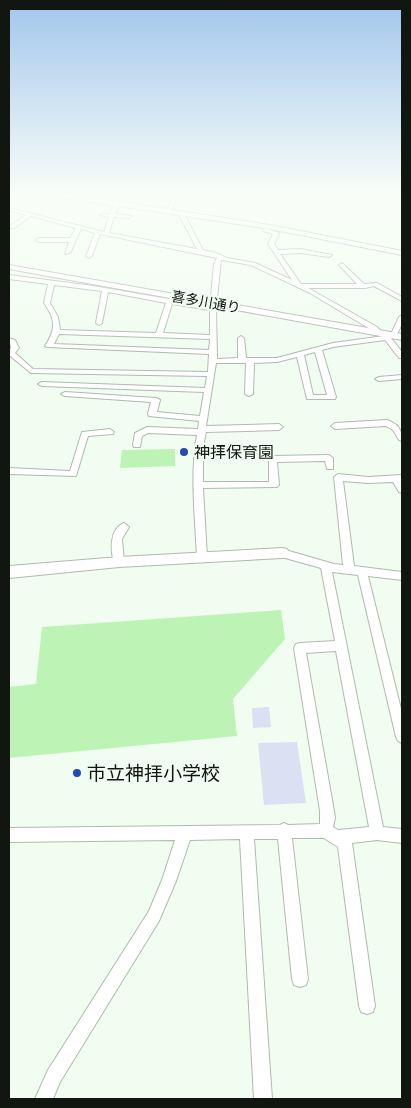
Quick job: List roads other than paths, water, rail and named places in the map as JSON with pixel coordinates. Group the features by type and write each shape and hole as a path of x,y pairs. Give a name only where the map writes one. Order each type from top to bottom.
{"street":[{"path":"66,253 69,246"},
{"path":"89,256 93,246"},
{"path":"171,246 218,254 222,258 253,264 299,286 390,336 402,356"},
{"path":"198,246 201,251"},
{"path":"272,246 299,286"},
{"path":"367,246 402,253"},
{"path":"275,252 301,251 329,255"},
{"path":"202,557 198,485 203,419 213,352 217,264 219,259 222,258"},
{"path":"342,265 362,286"},
{"name":"喜多川通り","path":"9,267 173,299 390,336"},
{"path":"9,277 173,299"},
{"path":"52,282 47,303 52,310 57,332 49,346 213,352"},
{"path":"299,286 362,286 375,284 402,299"},
{"path":"99,323 105,290"},
{"path":"159,335 167,304 173,299"},
{"path":"212,361 277,360 333,345 390,336 402,317"},
{"path":"57,332 213,337"},
{"path":"241,338 246,360 249,394"},
{"path":"9,340 12,340 14,348 11,353 31,371 210,374"},
{"path":"300,354 310,397 332,397 318,350"},
{"path":"379,378 402,377"},
{"path":"42,384 208,390"},
{"path":"65,394 156,400 152,414 203,419"},
{"path":"335,426 387,423 396,428 402,438"},
{"path":"136,445 138,435 147,430 279,427"},
{"path":"9,471 73,474 85,434 110,432"},
{"path":"198,485 274,485 268,459 329,458 330,467"},
{"path":"349,570 338,477 368,480 399,478 402,490"},
{"path":"119,562 116,542 118,533 124,527"},
{"path":"9,572 119,562 282,553 326,566 402,576"},
{"path":"326,566 377,833"},
{"path":"362,572 402,737"},
{"path":"341,646 300,648 331,834 345,844 367,1006"},
{"path":"9,835 284,830 331,834 377,833 402,836"},
{"path":"284,830 300,979"},
{"path":"246,831 263,1099"},
{"path":"44,1099 54,1076 154,916 169,881 185,832"}],"water":[{"path":"269,707 271,727 253,728 252,708"},
{"path":"297,742 306,803 264,805 258,743"}],"place":[{"name":"神拝保育園","path":"184,452"},
{"name":"市立神拝小学校","path":"77,773"}]}
